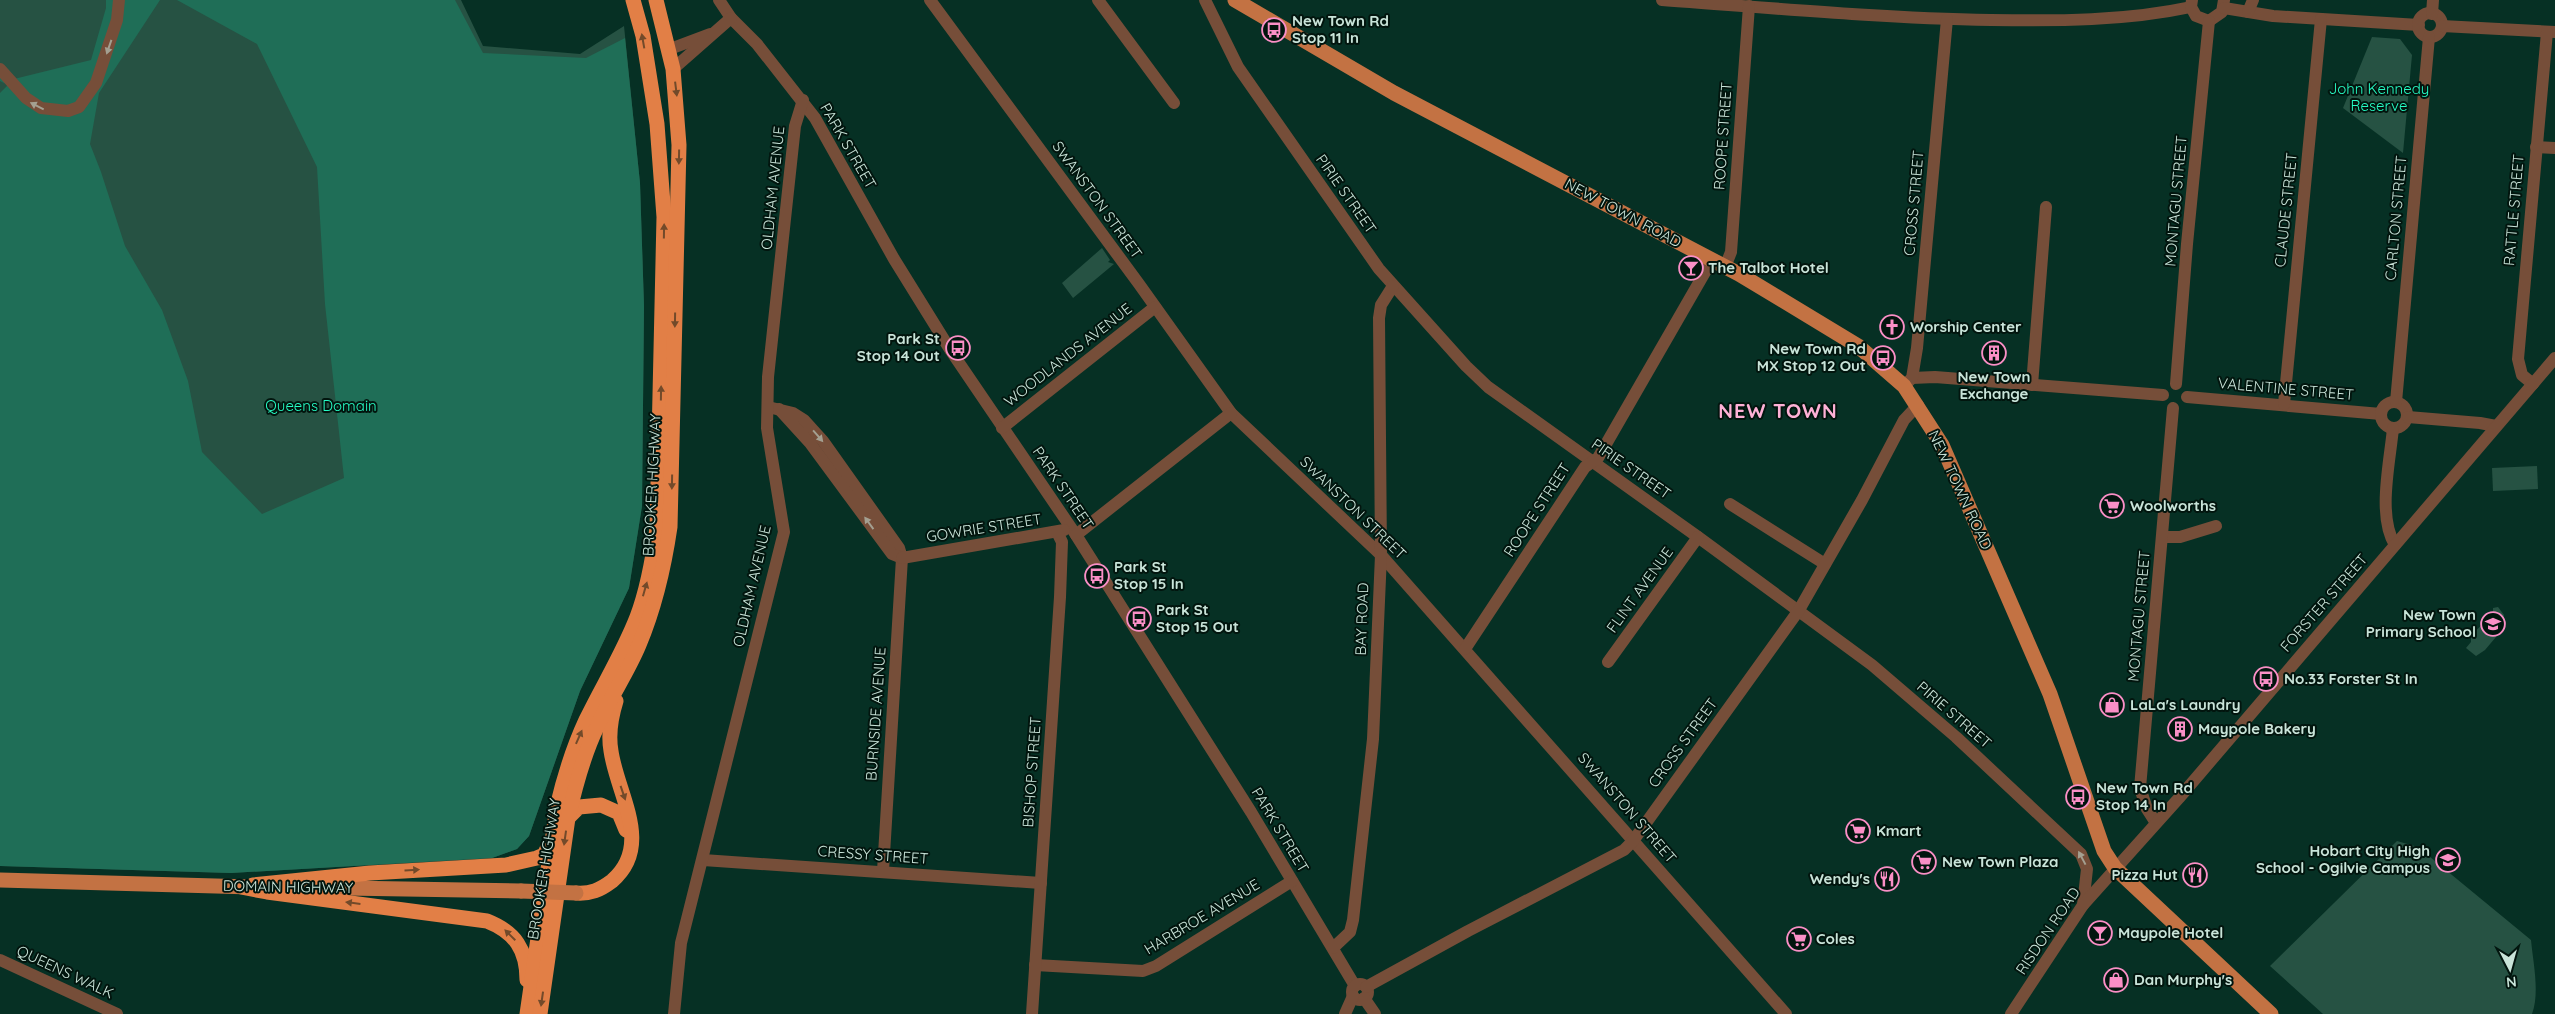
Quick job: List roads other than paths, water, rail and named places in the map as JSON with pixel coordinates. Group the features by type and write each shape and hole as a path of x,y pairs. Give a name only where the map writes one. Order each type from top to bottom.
{"highway":[{"name":"BROOKER HIGHWAY","path":"527,1014 557,807 574,747 637,616 653,553 659,498 664,217 657,124 643,36 633,0"},
{"name":"BROOKER HIGHWAY","path":"540,1014 568,818 585,756 597,726 630,663 659,590 670,527 679,145 670,49 656,0"},
{"path":"657,124 660,109 658,66 670,49"},
{"path":"576,893 594,892 610,882 621,870 632,844 630,818 616,773 610,731 613,711 630,672 630,663"},
{"path":"568,818 579,807 601,805 619,813 626,832 624,850 614,868 596,884 576,893"},
{"path":"241,886 351,874 506,865 544,854 554,833"},
{"path":"241,886 267,892 463,917 487,921 500,926 512,935 524,959 527,974 527,1014"}],"main road":[{"name":"NEW TOWN ROAD","path":"1235,0 1394,93 1718,264 1858,346 1908,382 1918,405 1942,445 2050,694 2097,834 2115,868 2271,1014"},
{"name":"DOMAIN HIGHWAY","path":"0,880 576,893"}],"street":[{"path":"0,69 26,98 41,108 68,111 79,107 96,83 117,20 119,0"},
{"name":"PARK STREET","path":"719,0 731,18 757,44 803,100 826,136 894,259 1002,428 1073,531 1375,1014"},
{"name":"SWANSTON STREET","path":"930,0 1231,413 1381,555 1786,1014"},
{"path":"1098,0 1174,103"},
{"name":"PIRIE STREET","path":"1205,0 1238,67 1393,286 1466,366 1488,386 1593,463 1698,536 1872,665 1956,737 2081,854 2087,869 2084,905"},
{"path":"1662,0 1947,19 2069,20 2159,14 2192,4 2200,19 2209,21 2219,16 2224,4 2251,6 2321,19 2419,25"},
{"path":"2432,14 2434,0"},
{"name":"ROOPE STREET","path":"1465,649 1585,467 1593,463 1718,264 1731,252 1749,6"},
{"path":"2432,14 2440,20 2442,26 2438,34 2429,37 2420,32 2419,25 2423,16 2432,14"},
{"path":"673,68 731,18"},
{"name":"CROSS STREET","path":"1908,382 1917,348 1947,19"},
{"name":"CLAUDE STREET","path":"2284,404 2321,19"},
{"name":"MONTAGU STREET","path":"2176,384 2187,244 2209,21"},
{"path":"664,23 676,38 694,40"},
{"path":"2442,26 2551,32"},
{"path":"670,49 715,32"},
{"name":"RATTLE STREET","path":"2533,384 2522,375 2518,359 2536,147 2551,32"},
{"name":"CARLTON STREET","path":"2396,402 2429,37"},
{"name":"OLDHAM AVENUE","path":"674,1014 681,943 784,532 767,428 774,408 768,377 795,126 803,100"},
{"path":"2536,147 2555,148"},
{"path":"2032,386 2046,207"},
{"name":"BAY ROAD","path":"1334,948 1350,932 1353,920 1373,739 1381,555 1379,318 1381,305 1393,286"},
{"name":"WOODLANDS AVENUE","path":"1002,428 1155,307"},
{"name":"FORSTER STREET","path":"2115,868 2156,823 2555,358"},
{"path":"1908,382 1935,377 2163,395"},
{"path":"2176,384 2183,387 2187,397 2183,405 2173,408 2167,405 2163,395 2169,385 2176,384"},
{"name":"VALENTINE STREET","path":"2187,397 2381,414"},
{"path":"2396,402 2406,408 2408,417 2404,424 2394,428 2383,422 2381,414 2385,406 2396,402"},
{"name":"CROSS STREET","path":"1360,992 1468,931 1624,850 1634,841 1799,610 1862,500 1904,420 1918,405"},
{"path":"774,408 810,443 892,554 902,558"},
{"name":"MONTAGU STREET","path":"2156,823 2146,809 2140,788 2173,408"},
{"path":"1073,531 1231,413"},
{"path":"2408,417 2496,426"},
{"path":"2394,428 2386,518 2389,536 2395,545"},
{"path":"1730,504 1825,564"},
{"path":"2163,537 2180,537 2216,526"},
{"name":"GOWRIE STREET","path":"902,558 1057,532 1073,531"},
{"name":"BISHOP STREET","path":"1032,1014 1060,597 1062,542 1057,532"},
{"name":"FLINT AVENUE","path":"1608,662 1698,536"},
{"name":"BURNSIDE AVENUE","path":"882,871 902,558"},
{"name":"CRESSY STREET","path":"703,860 1040,883"},
{"name":"RISDON ROAD","path":"2011,1014 2084,905 2115,868"},
{"name":"HARBROE AVENUE","path":"1035,965 1143,971 1156,966 1292,881"},
{"name":"QUEENS WALK","path":"0,960 117,1014"},
{"path":"1345,1014 1360,992"}],"place":[{"name":"New Town Rd Stop 11 In","path":"1274,30"},
{"name":"The Talbot Hotel","path":"1691,268"},
{"name":"Worship Center","path":"1892,327"},
{"name":"Park St Stop 14 Out","path":"958,348"},
{"name":"New Town Exchange","path":"1994,353"},
{"name":"New Town Rd MX Stop 12 Out","path":"1883,358"},
{"name":"Woolworths","path":"2112,506"},
{"name":"Park St Stop 15 In","path":"1097,576"},
{"name":"Park St Stop 15 Out","path":"1139,619"},
{"name":"New Town Primary School","path":"2493,624"},
{"name":"No.33 Forster St In","path":"2266,679"},
{"name":"LaLa's Laundry","path":"2112,705"},
{"name":"Maypole Bakery","path":"2180,729"},
{"name":"New Town Rd Stop 14 In","path":"2078,797"},
{"name":"Kmart","path":"1858,831"},
{"name":"Hobart City High School - Ogilvie Campus","path":"2448,860"},
{"name":"New Town Plaza","path":"1924,862"},
{"name":"Pizza Hut","path":"2195,875"},
{"name":"Wendy's","path":"1887,879"},
{"name":"Maypole Hotel","path":"2100,933"},
{"name":"Coles","path":"1799,939"},
{"name":"Dan Murphy's","path":"2116,980"}],"district":[{"name":"NEW TOWN","path":"1778,411"}],"park label":[{"name":"John Kennedy Reserve","path":"2379,98"},
{"name":"Queens Domain","path":"321,406"}]}
